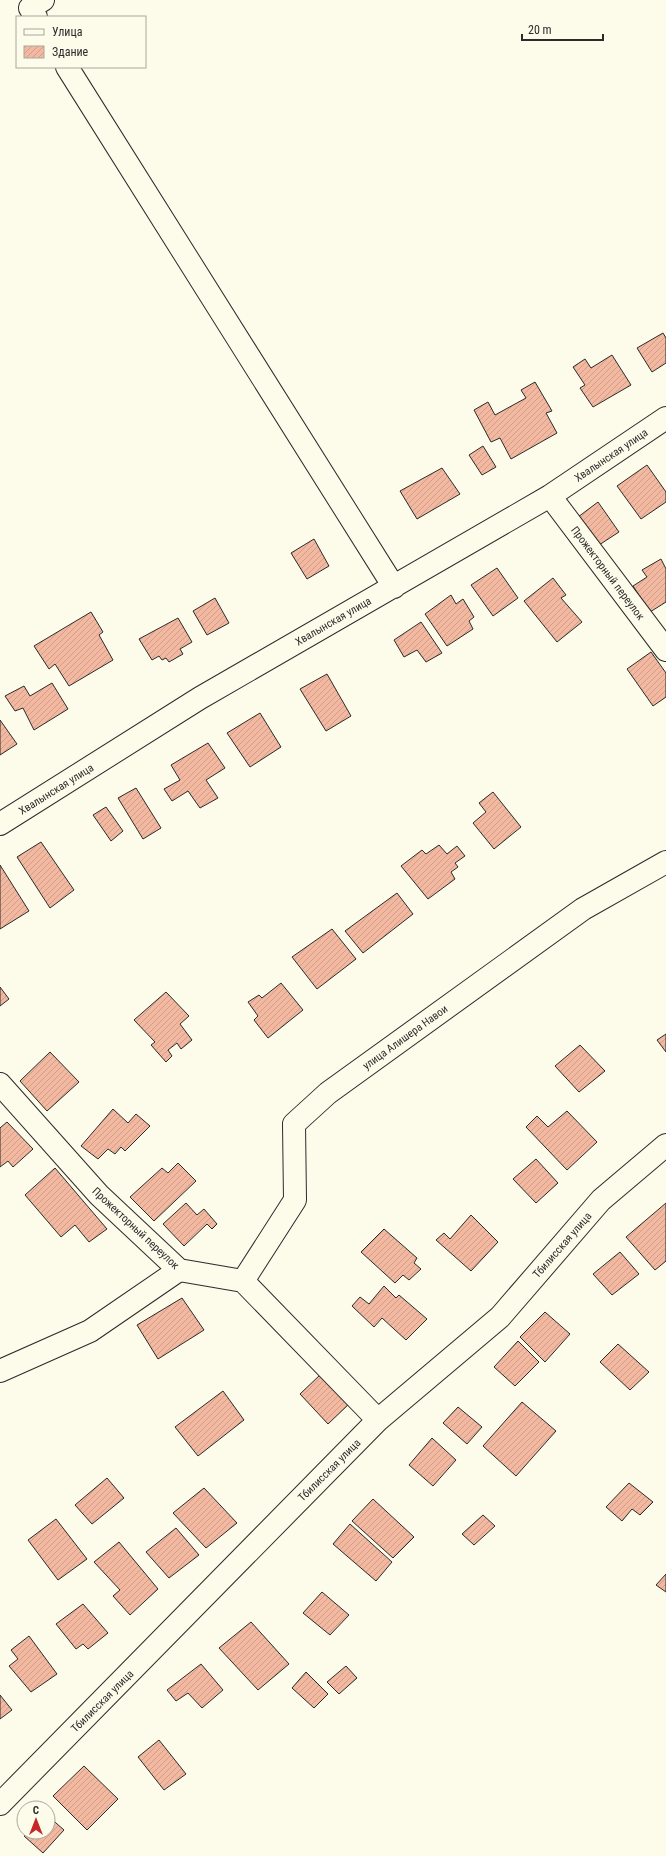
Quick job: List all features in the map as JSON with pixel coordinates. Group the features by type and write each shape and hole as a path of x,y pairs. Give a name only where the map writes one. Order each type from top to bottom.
{"street":[{"path":"35,16 30,8 43,0"},
{"path":"68,68 394,587"},
{"name":"Хвалынская улица","path":"0,824 200,698 550,496 666,418"},
{"name":"Прожекторный переулок","path":"550,496 666,650"},
{"name":"улица Алишера Навои","path":"243,1281 295,1200 294,1124 328,1093 583,909 666,862"},
{"name":"Прожекторный переулок","path":"0,1084 98,1195 179,1270 243,1281"},
{"name":"Тбилисская улица","path":"0,1804 378,1420 500,1317 601,1200 666,1145"},
{"path":"0,1371 90,1331 179,1270"},
{"path":"243,1281 378,1420"}],"building":[{"path":"663,333 666,338 666,363 652,372 637,348"},
{"path":"612,355 631,385 593,407 580,388 585,385 573,367 585,359 591,368"},
{"path":"535,382 552,411 546,413 557,433 511,459 500,438 491,442 474,410 488,402 495,415 526,398 521,390"},
{"path":"483,446 496,467 482,475 469,455"},
{"path":"647,465 666,492 666,502 641,519 617,486"},
{"path":"442,468 460,494 417,519 400,491"},
{"path":"598,502 619,532 599,545 578,517"},
{"path":"314,539 329,566 307,579 291,553"},
{"path":"661,559 666,569 666,602 650,612 633,586 647,577 642,570"},
{"path":"497,568 518,598 493,616 471,585"},
{"path":"553,578 566,595 561,598 582,622 557,642 524,601"},
{"path":"451,595 456,604 463,599 474,617 469,621 473,629 447,646 425,614"},
{"path":"215,598 229,623 207,635 193,611"},
{"path":"91,612 103,632 99,635 113,660 69,686 55,664 49,669 34,646"},
{"path":"178,618 192,642 180,649 183,654 169,662 166,658 162,660 159,656 152,660 139,639"},
{"path":"421,622 442,653 426,662 417,650 404,657 394,640"},
{"path":"651,652 666,673 666,697 653,706 627,669"},
{"path":"327,674 351,716 326,731 300,689"},
{"path":"52,683 68,709 34,730 23,708 15,711 5,696 24,686 30,696"},
{"path":"260,713 281,747 250,767 227,733"},
{"path":"0,720 17,744 0,755"},
{"path":"208,743 225,768 206,780 218,798 200,808 188,791 172,801 164,789 180,780 171,765"},
{"path":"136,788 161,828 143,839 118,798"},
{"path":"493,792 521,827 494,849 473,823 486,812 479,803"},
{"path":"106,807 123,831 111,841 93,815"},
{"path":"41,842 74,890 50,908 17,857"},
{"path":"439,845 447,854 457,846 465,856 455,863 458,867 451,872 455,879 428,899 401,866 422,850 426,854"},
{"path":"0,865 29,911 0,929"},
{"path":"397,893 413,914 363,953 345,931"},
{"path":"332,929 356,959 317,989 292,957"},
{"path":"281,983 303,1010 268,1038 254,1020 258,1016 248,1002 259,995 262,998"},
{"path":"0,987 9,999 0,1006"},
{"path":"166,992 189,1016 180,1024 192,1040 181,1049 177,1043 168,1050 172,1056 166,1062 151,1045 155,1042 134,1020"},
{"path":"666,1034 666,1052 657,1040"},
{"path":"580,1045 605,1071 579,1092 555,1066"},
{"path":"50,1052 79,1082 47,1111 20,1081"},
{"path":"113,1109 128,1123 136,1114 150,1126 125,1151 121,1147 115,1154 108,1149 98,1159 81,1146"},
{"path":"567,1111 597,1142 567,1170 526,1127 537,1116 548,1127"},
{"path":"7,1122 33,1149 13,1167 8,1161 0,1167 0,1128"},
{"path":"536,1159 558,1183 536,1203 513,1179"},
{"path":"178,1163 196,1181 154,1221 130,1197 162,1168 168,1173"},
{"path":"55,1168 107,1229 89,1242 75,1225 61,1237 25,1195"},
{"path":"186,1203 197,1215 204,1209 217,1224 212,1229 207,1224 184,1246 163,1224"},
{"path":"666,1203 666,1261 655,1270 626,1237"},
{"path":"471,1215 498,1242 471,1271 436,1240 444,1233 450,1239"},
{"path":"384,1229 417,1258 414,1263 421,1269 409,1280 403,1275 395,1283 361,1252"},
{"path":"620,1252 639,1274 612,1295 593,1274"},
{"path":"384,1286 396,1298 399,1295 427,1319 406,1340 382,1318 374,1327 352,1306 360,1297 369,1304"},
{"path":"182,1298 204,1330 158,1359 137,1325"},
{"path":"545,1312 570,1334 545,1362 520,1337"},
{"path":"518,1341 539,1362 515,1386 494,1367"},
{"path":"618,1344 649,1372 630,1390 600,1362"},
{"path":"321,1374 349,1404 328,1424 300,1394"},
{"path":"223,1391 244,1420 198,1456 175,1427"},
{"path":"522,1402 556,1431 516,1476 483,1446"},
{"path":"458,1407 482,1427 467,1444 443,1423"},
{"path":"432,1438 456,1460 433,1486 409,1465"},
{"path":"107,1478 124,1498 92,1524 75,1505"},
{"path":"629,1483 653,1502 640,1515 632,1509 622,1521 606,1507"},
{"path":"204,1488 237,1523 206,1548 173,1513"},
{"path":"373,1499 414,1537 393,1558 352,1521"},
{"path":"483,1515 495,1526 474,1545 462,1534"},
{"path":"56,1519 87,1559 58,1580 28,1540"},
{"path":"350,1524 392,1562 376,1581 333,1544"},
{"path":"176,1528 199,1555 169,1578 146,1552"},
{"path":"119,1542 158,1589 130,1615 113,1596 120,1590 94,1562"},
{"path":"666,1574 666,1592 656,1585"},
{"path":"322,1592 349,1615 330,1635 303,1613"},
{"path":"83,1604 108,1633 88,1649 83,1644 76,1649 56,1624"},
{"path":"251,1622 289,1664 258,1690 219,1648"},
{"path":"29,1636 57,1674 31,1692 9,1666 18,1659 11,1650"},
{"path":"201,1664 223,1690 202,1708 188,1693 176,1701 167,1690"},
{"path":"346,1666 357,1678 339,1694 327,1682"},
{"path":"306,1672 328,1694 314,1708 292,1688"},
{"path":"0,1695 12,1710 0,1719"},
{"path":"159,1740 186,1774 164,1790 138,1757"},
{"path":"84,1766 118,1799 87,1830 53,1796"},
{"path":"56,1823 64,1830 56,1839"},
{"path":"28,1840 55,1840 43,1853"}]}
